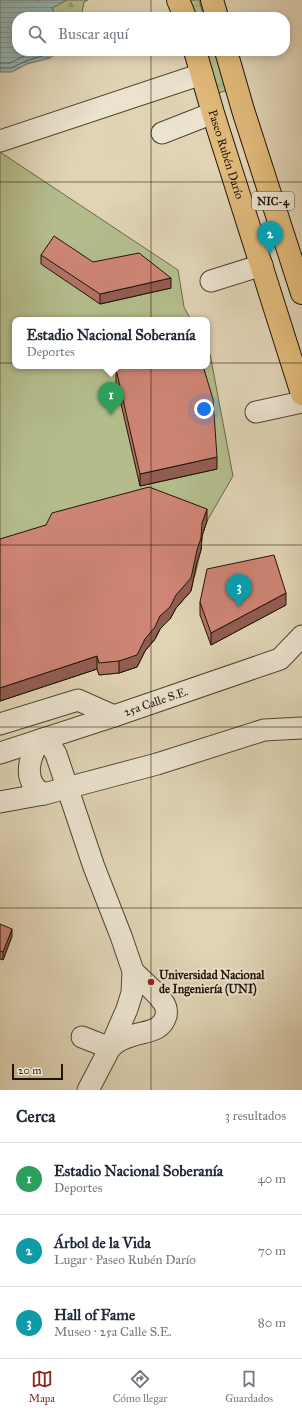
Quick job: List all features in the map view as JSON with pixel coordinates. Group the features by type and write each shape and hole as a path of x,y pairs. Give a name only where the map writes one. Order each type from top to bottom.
{"highway":[{"path":"178,0 183,12"},
{"path":"212,0 216,12"},
{"name":"Paseo Rubén Darío","path":"197,56 217,111 302,394"},
{"name":"NIC-4","path":"228,56 302,293"},
{"path":"217,111 226,107 232,100 235,91 235,81"},
{"path":"217,111 226,111 229,116 257,207 286,244"},
{"path":"263,268 276,294 302,366"}],"street":[{"path":"0,141 202,74"},
{"path":"162,133 217,111"},
{"path":"211,281 263,268"},
{"path":"256,412 302,402"},
{"name":"25a Calle S.E.","path":"0,753 114,716 280,659 302,636"},
{"path":"0,724 78,700 114,716"},
{"path":"0,802 44,794 157,764 294,719 302,718"},
{"path":"264,730 302,728"},
{"path":"44,794 33,786 30,771 32,755 43,739 54,750 94,867 133,971 134,985 129,1003 110,1048 88,1090"},
{"path":"110,1048 122,1039 157,1029 161,1026 166,1014 165,1005 162,1000 133,971"},
{"path":"129,1003 136,995 145,992 152,993 162,1000"},
{"path":"82,1037 110,1048"}],"green space":[{"path":"67,0 88,0 84,2 82,12 54,12 52,8"},
{"path":"183,0 199,0 203,12 187,12"},
{"path":"202,56 217,56 226,86 225,91 215,94"},
{"path":"0,152 178,270 184,307 189,317 12,317 12,369 210,369 210,354 233,476 207,521 202,536 201,550 195,575 184,599 176,608 170,619 160,629 155,639 145,651 119,673 99,675 97,669 0,701"}],"water":[{"path":"0,0 67,0 52,8 54,12 12,12 12,56 53,56 27,64 12,72 0,72"}],"building":[{"path":"54,236 93,262 139,253 171,278 100,294 41,255"},
{"path":"116,369 204,369 213,399 217,457 140,474"},
{"path":"149,487 207,509 202,523 201,538 191,578 176,595 170,607 160,616 155,627 145,639 137,655 119,661 99,663 97,656 0,688 0,539 46,525 52,513"},
{"path":"274,555 286,593 211,633 200,602 207,569"},
{"path":"0,924 12,929 3,952 0,951"}],"place":[{"name":"Árbol de la Vida","path":"270,254"},
{"name":"Estadio Nacional Soberanía","path":"111,415"},
{"name":"Hall of Fame","path":"239,607"},
{"name":"Universidad Nacional de Ingeniería (UNI)","path":"151,982"}]}
